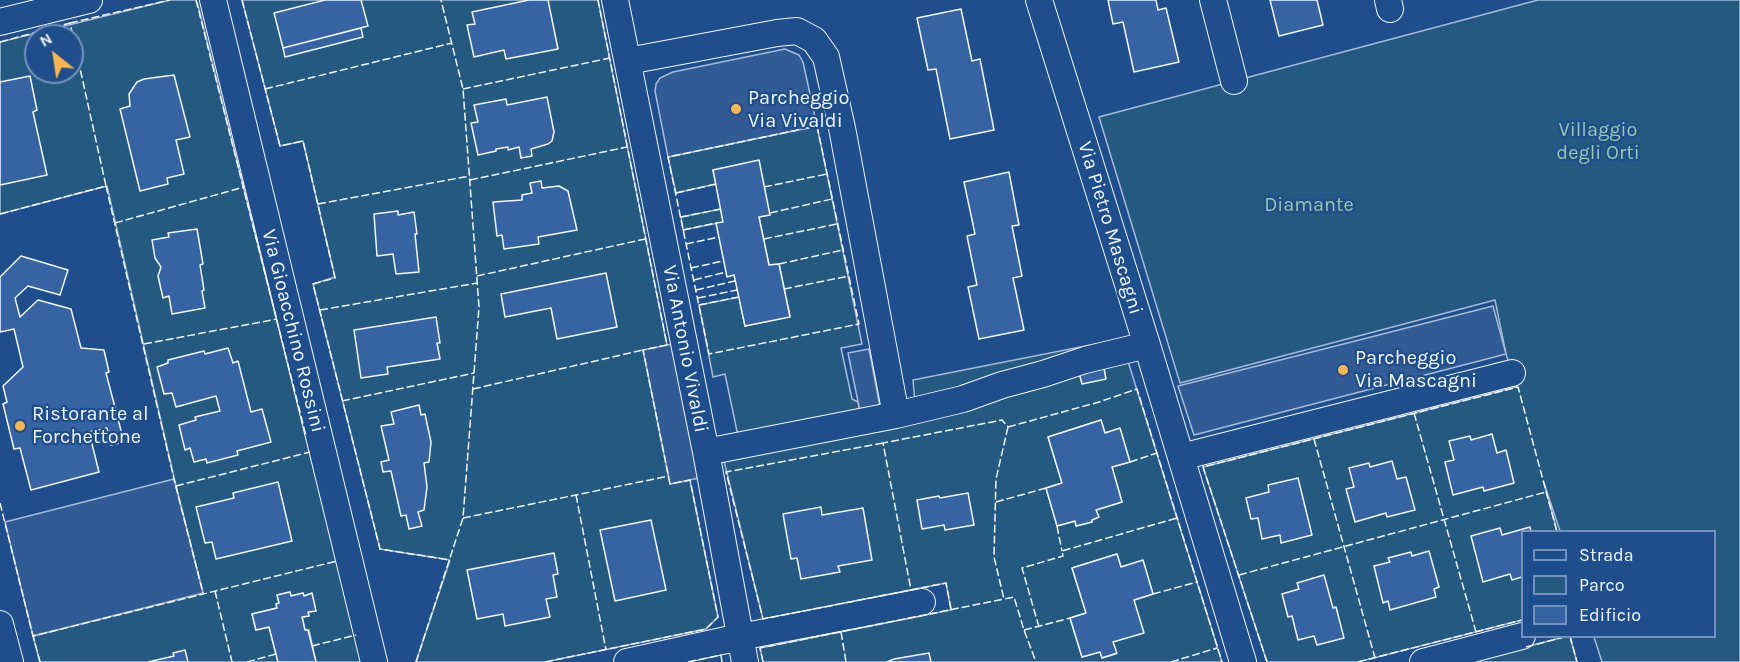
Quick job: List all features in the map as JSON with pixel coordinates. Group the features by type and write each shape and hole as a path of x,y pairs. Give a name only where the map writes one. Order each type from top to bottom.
{"street":[{"path":"0,22 88,0"},
{"name":"Via Gioacchino Rossini","path":"213,0 374,662"},
{"name":"Via Antonio Vivaldi","path":"615,0 706,452 743,650"},
{"name":"Via Pietro Mascagni","path":"1039,0 1243,662"},
{"path":"1214,0 1234,81"},
{"path":"628,62 777,33 797,31 814,39 825,57 842,128 896,415"},
{"path":"706,452 896,415 963,399 1085,360 1147,345"},
{"path":"1181,457 1512,373"},
{"path":"627,662 743,650 922,602"},
{"path":"0,624 9,662"},
{"path":"1423,662 1521,636"}],"green space":[{"path":"170,0 196,0 362,662 316,662 309,630 305,630 302,617 309,616 308,612 316,611 311,594 291,596 290,592 277,595 279,603 277,608 252,614 256,630 269,627 278,662 40,662 33,636 203,593 107,186 0,214 0,42 24,36 24,84 84,84 84,24 73,24"},
{"path":"242,0 598,0 667,345 670,484 690,480 718,617 706,629 545,662 416,662 450,560 380,549 313,284 335,277 303,141 280,146"},
{"path":"1538,0 1740,0 1740,662 1602,662 1594,638 1716,638 1716,530 1560,530 1544,483 1557,530 1521,530 1521,620 1358,662 1267,662 1203,467 1516,387 1506,354 1495,300 1180,383 1099,117"},
{"path":"817,126 862,344 841,348 852,399 858,402 861,416 738,436 725,374 713,377 699,305 739,297 745,326 790,316 779,264 769,265 759,217 769,215 759,161 713,170 716,184 676,193 668,157"},
{"path":"721,209 723,222 683,230 681,217"},
{"path":"1121,339 1222,662 763,662 760,648 951,610 946,583 763,619 722,453 916,414 913,380","holes":["1101,420 1105,433 1120,429 1130,462 1112,467 1122,502 1096,510 1098,517 1092,522 1076,526 1075,521 1057,526 1046,488 1062,483 1048,437","1117,554 1121,567 1143,561 1153,594 1134,600 1113,642 1116,654 1102,658 1100,652 1082,657 1070,618 1086,613 1072,568"]},
{"path":"1560,638 1570,638 1577,662 1467,662"}],"shaded area":[{"name":"Parcheggio Via Vivaldi","path":"785,49 799,55 803,62 817,126 668,157 655,91 660,78 673,72"},
{"name":"Parcheggio Via Mascagni","path":"1493,306 1506,354 1194,435 1178,386"},
{"path":"672,344 699,478 670,484 643,350"},
{"path":"869,349 881,412 861,416 848,353"},
{"path":"174,479 203,593 33,636 5,522"}],"building":[{"path":"325,0 361,0 368,26 283,48 274,13"},
{"path":"529,0 548,0 558,49 506,59 504,50 474,57 467,25 475,24 472,12"},
{"path":"1108,0 1156,0 1158,10 1166,8 1179,62 1134,72 1123,22 1113,24"},
{"path":"1270,0 1317,0 1323,25 1279,36"},
{"path":"961,9 972,61 980,59 994,130 950,139 936,69 928,70 917,18"},
{"path":"361,28 363,37 285,57 283,48"},
{"path":"174,75 190,137 176,140 184,174 167,178 168,184 140,191 120,109 130,106 129,94 137,82"},
{"path":"24,77 24,84 32,84 37,110 33,112 47,175 0,185 0,82"},
{"path":"547,97 554,132 552,141 531,149 532,156 521,158 519,147 508,150 508,147 496,149 496,151 478,155 471,123 478,122 474,105 506,99 507,105"},
{"path":"759,160 770,215 759,217 769,265 779,264 790,317 745,326 734,275 727,277 716,223 723,222 713,170"},
{"path":"1009,172 1019,225 1012,226 1022,276 1013,278 1024,330 979,339 968,287 977,285 967,236 975,234 964,182"},
{"path":"541,181 542,188 559,186 568,191 577,230 538,237 539,244 504,249 502,235 497,236 493,202 522,200 522,195 532,193 530,183"},
{"path":"398,211 398,215 414,212 419,272 396,274 393,254 377,256 374,214"},
{"path":"197,229 203,264 200,265 205,308 172,314 169,296 163,298 158,276 161,267 155,258 152,240 169,237 168,233"},
{"path":"21,256 68,270 60,295 28,286 15,298 20,317 38,300 71,309 81,348 104,350 109,372 106,373 124,442 111,445 107,428 89,432 99,472 31,490 20,448 14,449 3,404 7,402 3,386 23,367 14,329 0,332 0,277"},
{"path":"606,273 617,327 557,339 551,308 505,317 501,294"},
{"path":"436,317 440,359 387,367 388,374 361,378 354,330"},
{"path":"228,348 233,363 238,361 251,412 262,409 271,442 237,451 238,455 207,463 206,459 194,462 190,448 185,450 179,425 196,420 195,417 220,411 216,396 176,407 172,393 164,394 157,367 168,363 168,360"},
{"path":"1103,363 1106,379 1082,384 1078,369"},
{"path":"419,405 421,415 425,414 431,442 429,462 424,463 427,487 424,510 418,512 422,526 409,529 406,515 401,516 391,471 383,472 381,462 389,460 381,426 394,424 391,412"},
{"path":"1101,420 1105,433 1120,428 1130,462 1112,467 1122,502 1096,510 1099,517 1092,522 1076,526 1075,521 1057,526 1046,488 1062,483 1048,437"},
{"path":"1492,434 1497,453 1506,450 1514,483 1484,491 1483,487 1453,495 1445,462 1454,460 1449,441 1470,436 1471,440"},
{"path":"1392,461 1397,479 1406,477 1415,510 1387,517 1386,513 1355,522 1346,489 1354,487 1349,468 1369,463 1370,467"},
{"path":"1298,478 1312,535 1281,543 1280,535 1262,539 1258,518 1251,519 1246,498 1269,492 1268,485"},
{"path":"278,482 292,541 216,559 212,542 205,543 196,507 234,498 233,493"},
{"path":"968,493 974,525 945,530 944,525 922,529 917,500"},
{"path":"821,507 822,515 863,508 872,560 838,566 840,572 801,579 797,558 791,559 783,514"},
{"path":"651,520 666,590 615,601 600,530"},
{"path":"1530,527 1531,530 1521,530 1521,577 1512,580 1510,574 1483,582 1471,536 1500,528 1502,535"},
{"path":"1429,551 1439,587 1434,589 1436,597 1390,610 1388,601 1383,603 1374,566 1390,562 1388,558 1411,552 1412,556"},
{"path":"554,553 558,574 553,575 557,597 546,599 550,617 505,626 503,614 477,619 467,570"},
{"path":"1117,554 1121,567 1143,560 1153,594 1134,600 1144,633 1113,642 1117,653 1102,658 1100,652 1082,657 1070,618 1086,613 1072,568"},
{"path":"1324,575 1344,638 1317,645 1314,636 1298,640 1292,616 1288,617 1282,594 1299,589 1297,583"},
{"path":"290,592 291,596 303,593 304,596 312,593 316,611 308,612 309,616 302,617 305,630 308,630 316,662 278,662 269,627 256,630 252,614 277,608 276,604 279,603 277,595"},
{"path":"185,650 188,662 148,662 174,656 173,653"},
{"path":"929,653 931,662 887,662 894,659"}],"fence":[{"path":"70,23 170,0"},
{"path":"196,0 306,436"},
{"path":"242,0 280,146 303,141 335,278 313,284 380,549 450,560"},
{"path":"416,662 463,518 479,307 463,89 441,0"},
{"path":"545,662 706,629 718,617 690,480 670,484 643,350 667,345 598,0"},
{"path":"0,42 70,23 106,186 0,214"},
{"path":"265,89 452,43"},
{"path":"463,89 610,58"},
{"path":"817,126 859,324 709,354 668,157 817,126"},
{"path":"470,180 627,147"},
{"path":"764,187 827,174"},
{"path":"318,204 470,176"},
{"path":"676,193 716,184"},
{"path":"106,186 203,593"},
{"path":"115,223 244,187"},
{"path":"770,213 832,199"},
{"path":"681,217 721,209"},
{"path":"683,230 716,223"},
{"path":"764,239 837,224"},
{"path":"686,244 719,237"},
{"path":"477,276 645,239"},
{"path":"779,264 843,250"},
{"path":"691,268 723,261"},
{"path":"694,280 726,272"},
{"path":"784,289 849,276"},
{"path":"696,290 735,281"},
{"path":"320,310 477,283"},
{"path":"698,298 737,290"},
{"path":"699,305 739,297"},
{"path":"144,344 277,319"},
{"path":"473,389 643,350"},
{"path":"342,401 474,373"},
{"path":"1267,662 1203,467 1518,387 1556,530"},
{"path":"1008,427 1137,389 1222,662"},
{"path":"1414,413 1476,632"},
{"path":"951,609 946,583 911,590 883,443 1002,420 1008,427"},
{"path":"1008,427 996,479 994,557 1004,599 1014,597 1036,662"},
{"path":"1314,439 1375,658"},
{"path":"883,443 726,472 763,619 911,590"},
{"path":"176,486 310,452"},
{"path":"1130,462 1157,453"},
{"path":"463,518 669,476"},
{"path":"996,502 1046,488"},
{"path":"1239,575 1546,492"},
{"path":"576,495 606,650"},
{"path":"0,503 33,636"},
{"path":"1039,627 1022,568 1063,556 1062,551 1177,518"},
{"path":"1057,526 1062,551"},
{"path":"40,662 33,636 337,561"},
{"path":"1153,594 1197,582"},
{"path":"215,591 232,662"},
{"path":"763,662 760,648 1004,599"},
{"path":"1024,630 1070,618"},
{"path":"1358,662 1521,620"},
{"path":"841,632 846,662"},
{"path":"312,646 356,635"},
{"path":"1526,647 1560,638"},
{"path":"1571,638 1577,662"},
{"path":"1171,662 1217,648"},
{"path":"247,662 276,654"},
{"path":"688,662 721,655 722,662"}],"place":[{"name":"Parcheggio Via Vivaldi","path":"736,109"},
{"name":"Parcheggio Via Mascagni","path":"1343,370"},
{"name":"Ristorante al Forchettone","path":"20,426"}],"park label":[{"name":"Villaggio degli Orti","path":"1598,142"},
{"name":"Diamante","path":"1309,205"}]}
